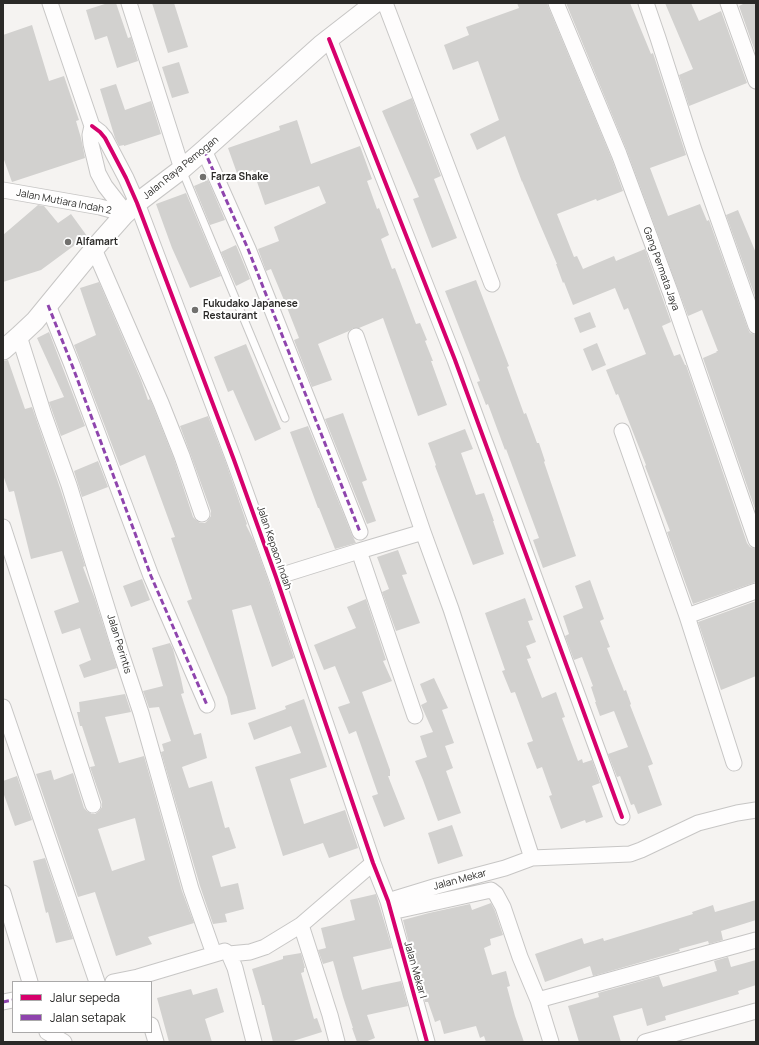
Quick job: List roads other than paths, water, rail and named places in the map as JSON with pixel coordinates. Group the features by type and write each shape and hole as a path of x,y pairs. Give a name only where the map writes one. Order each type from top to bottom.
{"street":[{"path":"50,3 92,126 90,135 91,144 98,173 105,186 129,210"},
{"path":"129,3 182,169"},
{"name":"Jalan Raya Pemogan","path":"3,350 34,321 94,249 129,210 182,169 321,45 375,3"},
{"path":"385,3 492,284"},
{"name":"Gang Permata Jaya","path":"556,3 620,154 671,294 756,540"},
{"path":"646,3 694,150 756,326"},
{"path":"728,3 756,81"},
{"path":"329,39 455,360 622,817"},
{"path":"92,126 105,138 126,178 129,210"},
{"path":"204,150 248,249 360,532"},
{"name":"Jalan Mutiara Indah 2","path":"3,190 100,206 111,210 129,210"},
{"name":"Jalan Kepaon Indah","path":"129,210 234,460 276,577 389,907"},
{"path":"94,249 161,403 182,456 202,514"},
{"path":"48,305 151,576 208,705"},
{"name":"Jalan Perintis","path":"19,336 44,415 70,485 121,653 141,713 190,889 214,954"},
{"path":"356,336 451,609 532,858"},
{"path":"622,431 687,616 734,763"},
{"path":"3,527 92,805"},
{"path":"276,577 423,532"},
{"path":"359,552 415,716"},
{"path":"687,616 756,591"},
{"path":"3,707 97,981"},
{"name":"Jalan Mekar","path":"389,907 437,886 505,868 532,858 630,854 698,824 737,812 756,810"},
{"path":"229,954 250,952 265,947 301,925 374,863"},
{"path":"389,907 491,890 496,894 503,907 520,957 538,1000 551,1042"},
{"path":"3,894 30,981"},
{"name":"Jalan Mekar I","path":"389,907 427,1042"},
{"path":"301,925 330,1015 337,1042"},
{"path":"538,1000 756,940"},
{"path":"126,981 138,980 214,954 225,951 228,952 235,968 254,1042"},
{"path":"645,1042 756,1011"},
{"path":"152,1028 156,1042"},
{"path":"48,1033 64,1042"}],"lane":[{"path":"182,169 285,418"}],"place":[{"name":"Farza Shake","path":"203,177"},
{"name":"Alfamart","path":"68,242"},
{"name":"Fukudako Japanese Restaurant","path":"195,310"}]}
